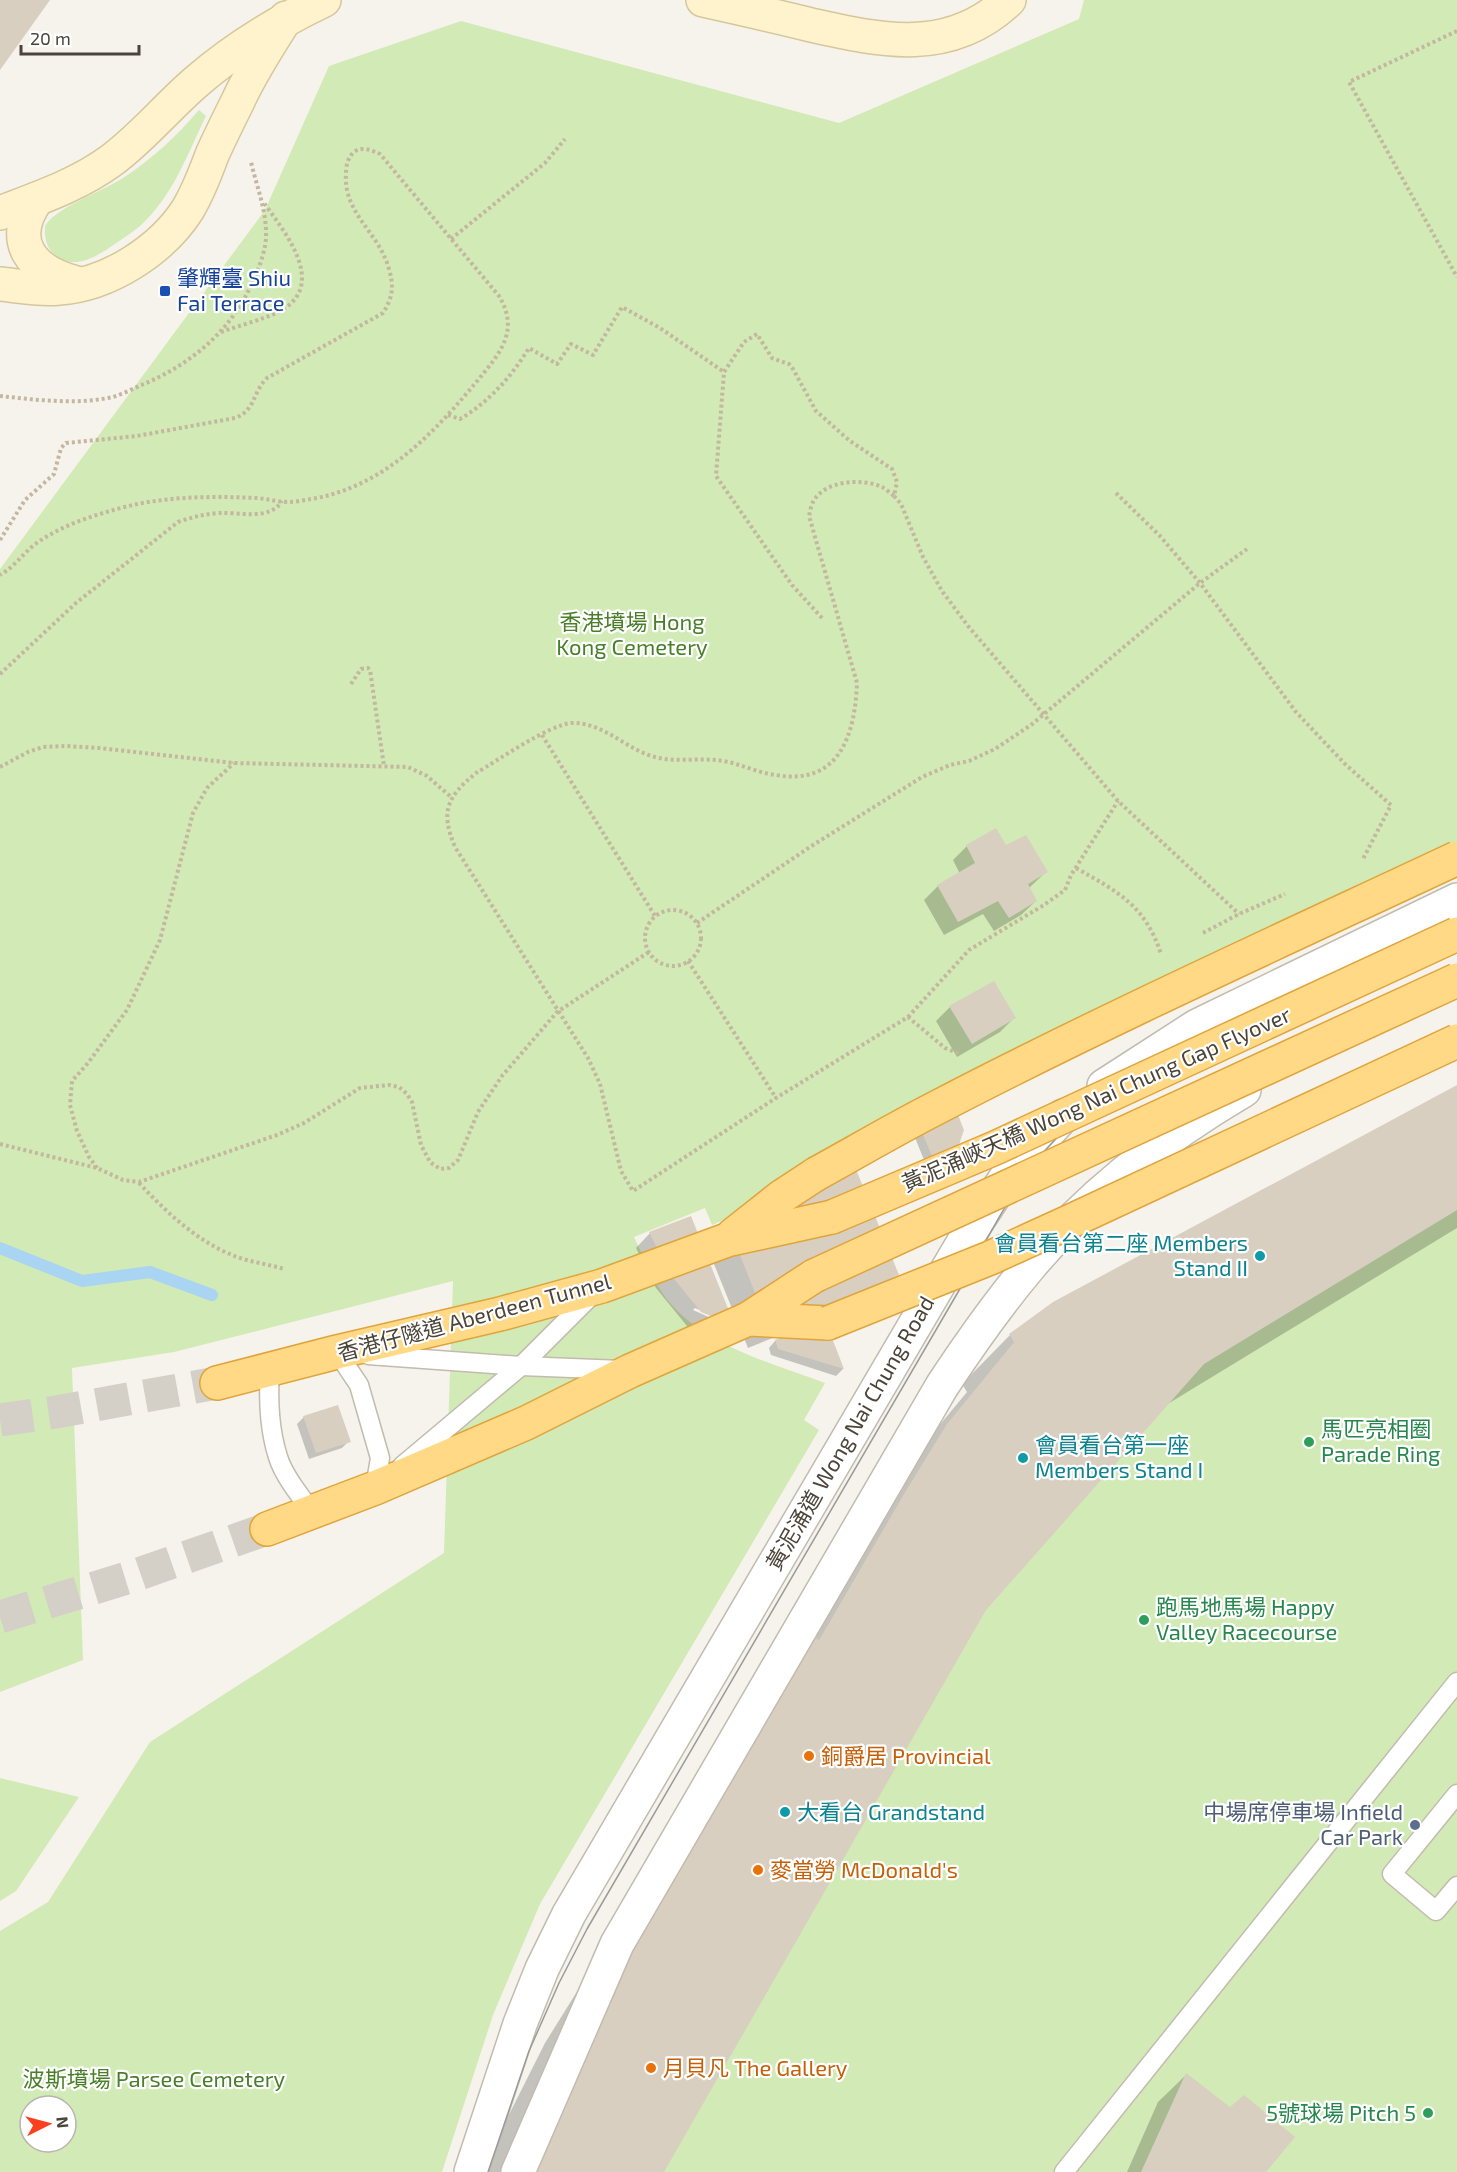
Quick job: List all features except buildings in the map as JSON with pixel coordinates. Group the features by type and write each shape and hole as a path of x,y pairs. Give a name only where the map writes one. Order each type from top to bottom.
{"highway":[{"path":"727,1240 781,1197 816,1174 934,1109 1184,985 1457,858"},
{"name":"黃泥涌峽天橋 Wong Nai Chung Gap Flyover","path":"727,1240 832,1217 881,1197 1117,1092 1457,933"},
{"name":"黃泥涌峽天橋 Wong Nai Chung Gap Flyover","path":"748,1319 814,1276 1457,980"},
{"path":"267,1528 375,1488 526,1423 638,1367 748,1319 828,1323 990,1258 1457,1041"},
{"name":"香港仔隧道 Aberdeen Tunnel","path":"217,1383 500,1314 610,1283 727,1240"}],"main road":[{"path":"0,213 88,176 111,161 132,144 195,82 243,46 286,18 324,0"},
{"path":"704,0 854,35 899,41 938,38 956,33 973,25 1009,0"},
{"path":"0,284 31,288 83,285 110,275 138,258 165,236 186,211 201,186 213,153 238,99 286,18"},
{"path":"37,199 24,223 23,237 28,252 36,264 49,274 83,285"}],"street":[{"name":"黃泥涌道 Wong Nai Chung Road","path":"471,2172 520,2024 542,1969 569,1914 927,1301 1005,1179 1070,1108 1197,1026 1457,900"},
{"path":"518,2172 617,1944 942,1386 979,1331 1030,1266 1080,1213 1126,1172 1218,1105 1306,1055 1457,986"}],"lane":[{"path":"375,1488 521,1366 610,1283"},
{"path":"337,1352 521,1366 638,1367"},
{"path":"337,1352 359,1385 380,1458 375,1488"},
{"path":"270,1370 268,1404 278,1458 302,1500 312,1511"},
{"path":"1064,2172 1457,1682"},
{"path":"1457,1794 1392,1874 1436,1911 1457,1886"}],"path":[{"path":"1457,31 1349,82 1457,277"},
{"path":"451,239 545,163 565,139"},
{"path":"0,540 25,500 54,474 61,447 66,443 137,436 246,414 260,386 267,378 383,313 391,301 393,289 387,261 377,242 352,207 345,187 346,167 351,154 359,149 369,149 380,154 499,296 507,309 509,322 507,339 494,361 429,436 402,460 374,477 323,497 288,502 214,496 184,497 142,502 118,508 69,525 48,536 0,575"},
{"path":"221,332 275,314 295,299 302,289 299,258 263,202 255,180"},
{"path":"0,396 61,401 115,396 168,373 192,357 221,332 247,295 261,262 266,237 263,202"},
{"path":"448,415 460,419 477,407 506,380 529,348 557,364 572,344 593,355 622,307 660,328 724,372"},
{"path":"822,618 792,585 716,476 724,372 744,342 757,334 772,358 789,364 793,369 816,411 850,441 892,469 897,482 894,496"},
{"path":"1118,801 1076,868 1065,890 969,950 908,1017 776,1098 633,1191 621,1171 600,1084 588,1058 454,847 448,831 447,818 447,807 451,797 476,773 563,725 589,724 656,758 682,760 708,758 776,776 796,776 820,772 840,753 850,736 856,711 857,683 809,516 817,496 836,485 859,482 882,487 894,496 901,504 923,557 942,591 968,626 1118,801 1239,914"},
{"path":"1116,493 1160,536 1200,583 1296,712 1345,764 1391,805 1362,861"},
{"path":"0,674 76,603 178,522 196,516 221,513 266,513 277,509 282,501"},
{"path":"697,923 813,845 922,777 950,765 969,761 995,749 1044,714 1200,583 1247,549"},
{"path":"351,684 361,669 370,670 384,766"},
{"path":"542,735 655,916"},
{"path":"0,767 43,747 66,746 234,763 408,767 417,770 451,797"},
{"path":"97,1168 89,1157 77,1131 70,1105 72,1081 127,1010 160,940 193,813 207,788 234,763"},
{"path":"1076,868 1126,899 1144,917 1161,954"},
{"path":"664,911 682,911 697,923 700,930 700,944 688,961 670,966 657,961 648,952 645,946 645,933 647,926 655,916 664,911"},
{"path":"0,1144 97,1168 123,1180 138,1182 277,1135 304,1123 360,1088 389,1085 399,1087 412,1102 421,1145 430,1162 440,1169 449,1168 458,1161 478,1112 502,1076 531,1040 557,1012 648,952"},
{"path":"688,961 776,1098"},
{"path":"908,1017 945,1048"},
{"path":"138,1182 185,1228 242,1259 284,1269"}],"green space":[{"name":"香港墳場 Hong Kong Cemetery","path":"1084,0 1457,0 1457,845 841,1141 853,1164 712,1225 705,1208 634,1237 663,1294 695,1326 737,1350 825,1383 804,1420 819,1430 540,1904 493,2015 442,2172 0,2172 0,1931 48,1902 150,1742 444,1553 453,1281 174,1352 72,1368 83,1660 0,1692 0,569 265,210 329,66 461,21 839,123 1079,19"},
{"path":"199,110 206,116 178,174 162,202 140,226 106,250 85,260 69,262 54,254 45,237 45,226 50,219 69,206 134,171 164,147"},
{"name":"跑馬地馬場 Happy Valley Racecourse","path":"1457,1086 1457,2172 528,2172 819,1640 905,1492 947,1425 1014,1342"},
{"path":"0,1778 79,1797 16,1891 0,1901"}],"waterway":[{"path":"0,1248 82,1281 150,1272 212,1295"}],"tunnel":[{"path":"0,1420 217,1383"},
{"path":"0,1617 130,1577 267,1529"}],"tram line":[{"path":"488,2172 529,2051 559,1983 587,1929 961,1287 1004,1208 1046,1149 1093,1105 1146,1069 1457,925"}],"place":[{"name":"肇輝臺 Shiu Fai Terrace","path":"165,291"},
{"name":"會員看台第二座 Members Stand II","path":"1260,1256"},
{"name":"馬匹亮相圈 Parade Ring","path":"1309,1442"},
{"name":"會員看台第一座 Members Stand I","path":"1023,1458"},
{"name":"跑馬地馬場 Happy Valley Racecourse","path":"1144,1620"},
{"name":"銅爵居 Provincial","path":"809,1756"},
{"name":"大看台 Grandstand","path":"785,1812"},
{"name":"中場席停車場 Infield Car Park","path":"1415,1825"},
{"name":"麥當勞 McDonald's","path":"758,1870"},
{"name":"月貝凡 The Gallery","path":"651,2068"},
{"name":"5號球場 Pitch 5","path":"1428,2113"}],"park label":[{"name":"波斯墳場 Parsee Cemetery","path":"154,2079"}]}
